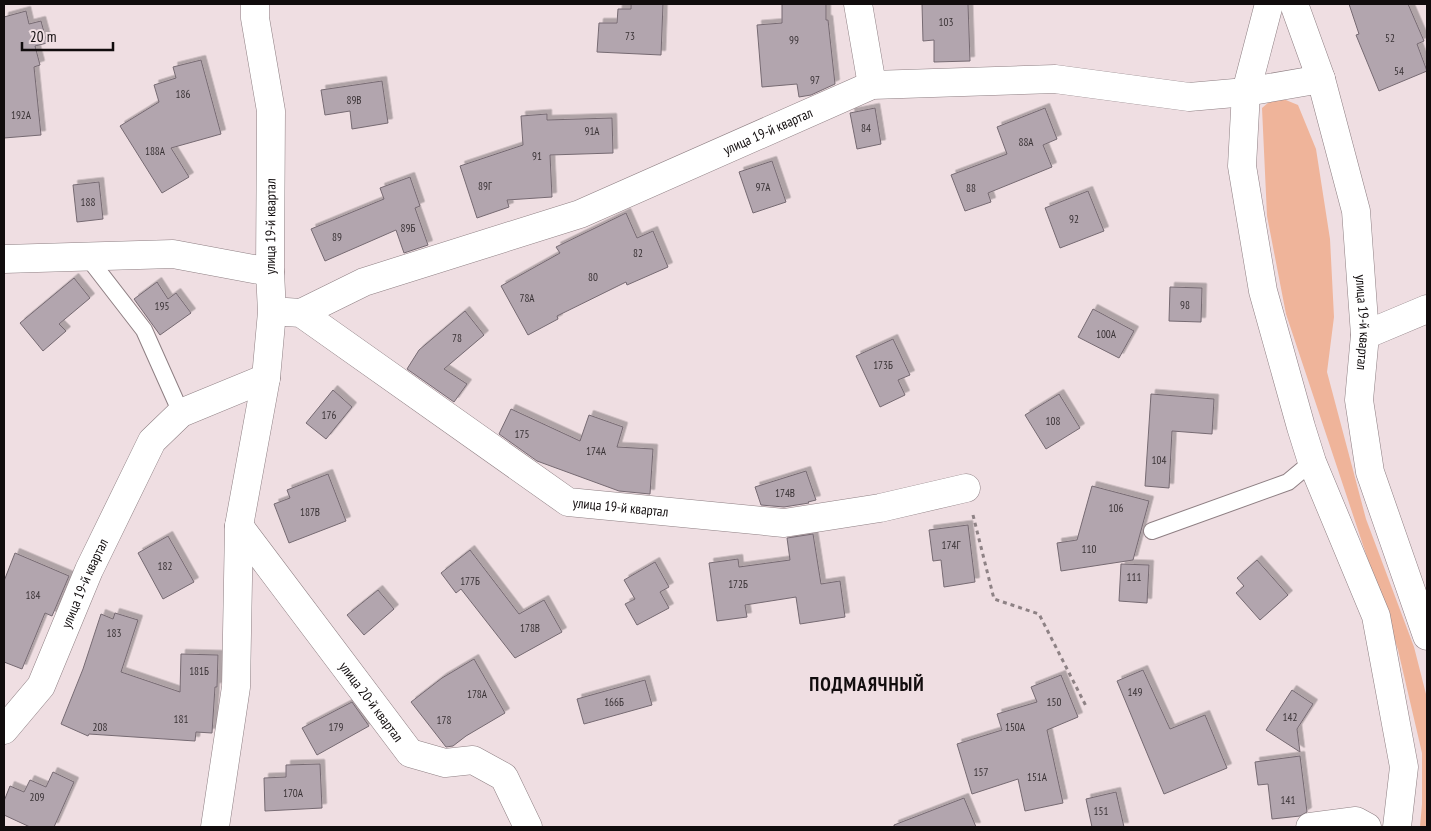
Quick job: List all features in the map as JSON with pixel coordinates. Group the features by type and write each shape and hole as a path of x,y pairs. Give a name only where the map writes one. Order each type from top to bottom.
{"street":[{"name":"улица 19-й квартал","path":"4,259 86,255 173,254 270,272 271,111 255,18 255,4"},
{"path":"858,4 872,85"},
{"path":"1268,4 1246,92 1242,166 1263,291 1301,427 1312,462 1376,616 1404,767 1397,827"},
{"name":"улица 19-й квартал","path":"1294,4 1321,79 1356,211 1365,335 1359,400 1370,472 1419,590 1427,636"},
{"name":"улица 19-й квартал","path":"272,312 301,313 364,282 580,214 872,85 1055,79 1189,97 1246,92 1321,79"},
{"path":"215,827 236,687 239,526 266,378 272,312 270,272"},
{"path":"1365,335 1427,309"},
{"name":"улица 19-й квартал","path":"301,313 568,502 784,524 880,508 966,488"},
{"name":"улица 19-й квартал","path":"4,730 41,686 89,570 152,441 181,413 266,378"},
{"name":"улица 20-й квартал","path":"239,526 410,753 445,763 473,760 504,777 528,827"},
{"path":"1310,827 1356,821 1367,827"}],"lane":[{"path":"86,255 144,330 181,413"},
{"path":"1152,531 1288,482 1312,462"}],"path":[{"path":"966,488 994,599 1039,614 1087,708"}],"shaded area":[{"path":"1276,96 1298,105 1316,149 1330,239 1334,317 1327,372 1366,519 1414,647 1427,698 1427,827 1420,827 1422,753 1398,650 1286,314 1267,216 1262,108"}],"building":[{"path":"631,4 663,4 661,55 597,52 599,23 617,23 618,9 631,9"},
{"path":"782,4 826,4 826,20 828,20 835,84 811,95 799,97 797,84 762,87 757,25 782,23"},
{"path":"922,4 968,4 970,61 934,62 934,40 923,41"},
{"path":"1349,4 1408,4 1424,41 1417,44 1427,71 1379,91 1356,35 1359,34"},
{"path":"26,11 29,24 41,21 47,43 35,46 40,65 34,67 41,135 4,138 4,17"},
{"path":"201,60 221,134 171,148 189,177 162,193 120,126 159,102 154,85 176,78 173,67"},
{"path":"382,81 388,123 352,129 350,111 325,115 321,90"},
{"path":"875,108 881,144 857,149 850,113"},
{"path":"1045,108 1057,139 1043,145 1052,167 988,193 991,202 965,211 951,175 1007,154 997,127"},
{"path":"547,114 547,120 612,118 613,153 550,155 552,197 507,200 509,207 477,218 460,166 523,145 521,116"},
{"path":"772,161 786,202 753,213 739,172"},
{"path":"410,177 420,206 415,208 428,245 404,253 396,230 325,261 311,229 384,199 380,188"},
{"path":"99,182 103,219 77,222 73,185"},
{"path":"1088,191 1104,231 1060,248 1045,208"},
{"path":"626,213 637,238 653,231 668,267 627,285 626,282 557,316 558,319 528,335 501,286 560,253 556,247"},
{"path":"74,278 90,298 59,324 66,331 43,351 20,323"},
{"path":"157,282 168,299 176,293 191,313 160,335 134,299"},
{"path":"1170,287 1202,288 1201,322 1169,321"},
{"path":"1093,309 1134,331 1119,358 1078,337"},
{"path":"465,311 484,335 444,369 467,384 454,402 407,369 419,350"},
{"path":"893,339 910,375 898,380 905,395 880,407 856,356"},
{"path":"333,390 352,407 326,439 306,423"},
{"path":"1059,394 1080,428 1046,449 1025,415"},
{"path":"1151,394 1214,399 1212,434 1172,431 1169,488 1145,486"},
{"path":"511,409 580,441 589,415 623,427 617,447 653,449 650,494 619,491 537,461 499,434"},
{"path":"806,471 816,500 784,507 761,505 755,487"},
{"path":"328,474 346,521 289,543 274,504 290,498 287,490"},
{"path":"1092,486 1149,501 1133,560 1061,571 1057,543 1077,540"},
{"path":"968,525 975,582 944,587 941,560 933,561 929,530"},
{"path":"813,534 821,584 840,581 845,617 800,624 796,597 745,605 747,617 717,621 709,563 738,559 739,567 790,560 787,538"},
{"path":"168,536 194,582 163,599 138,553"},
{"path":"470,550 519,614 544,600 562,632 515,658 461,589 456,593 441,573"},
{"path":"15,553 69,576 52,616 45,613 22,669 4,662 4,581"},
{"path":"1257,560 1288,595 1260,620 1236,593 1244,586 1237,578"},
{"path":"655,562 669,587 660,592 669,608 637,625 625,604 635,599 624,580"},
{"path":"1121,564 1149,565 1147,603 1119,601"},
{"path":"378,590 394,609 364,635 347,615"},
{"path":"115,613 138,620 121,672 180,692 181,654 218,655 212,733 196,732 195,741 89,734 88,736 61,724 83,669 101,614 113,619"},
{"path":"474,659 505,713 453,746 446,747 411,702 442,678"},
{"path":"1143,670 1170,729 1205,715 1227,768 1164,794 1117,681"},
{"path":"1061,675 1078,717 1047,730 1063,803 1025,811 1018,779 972,794 957,744 1002,730 997,714 1037,702 1031,687"},
{"path":"645,680 652,705 584,724 577,699"},
{"path":"1292,690 1313,704 1297,729 1300,752 1266,730"},
{"path":"352,702 369,726 317,755 302,728"},
{"path":"1300,756 1307,812 1300,816 1272,819 1268,784 1258,785 1255,762"},
{"path":"320,764 322,808 265,811 264,778 286,777 286,765"},
{"path":"53,772 74,782 54,827 30,827 4,815 4,801 10,786 24,792 30,780 46,787"},
{"path":"1116,792 1124,827 1092,827 1086,799"},
{"path":"964,798 976,827 894,827 894,825"}],"district":[{"name":"ПОДМАЯЧНЫЙ","path":"867,684"}]}
